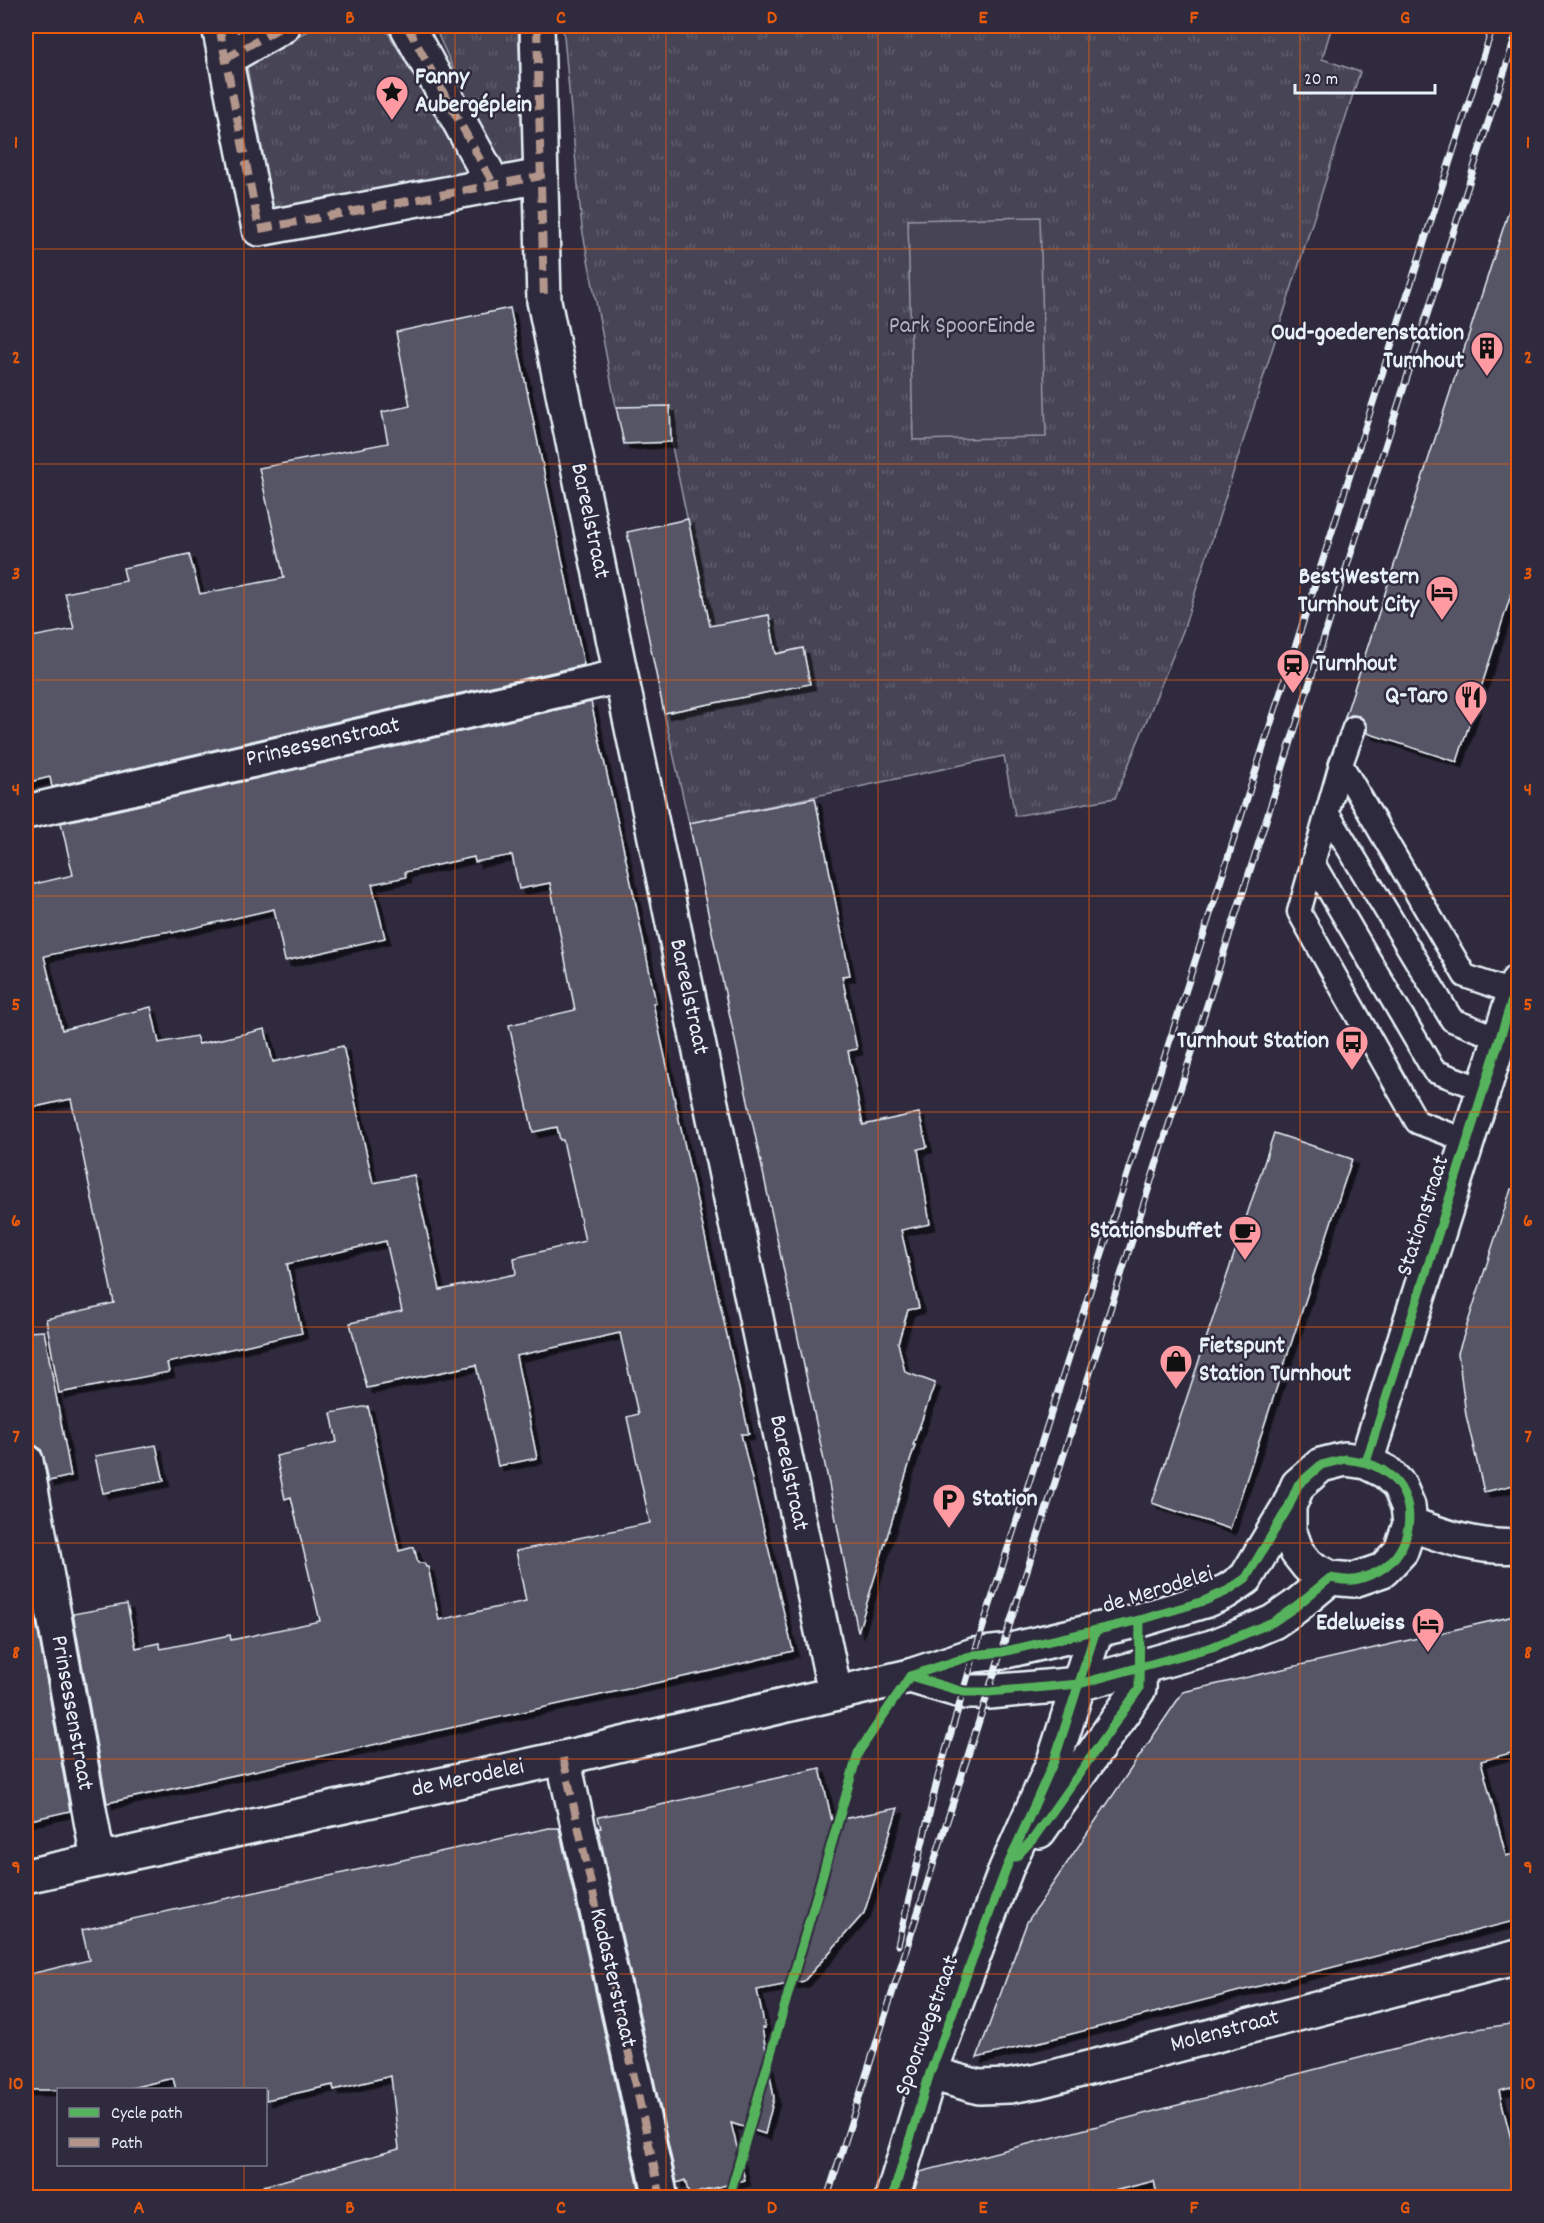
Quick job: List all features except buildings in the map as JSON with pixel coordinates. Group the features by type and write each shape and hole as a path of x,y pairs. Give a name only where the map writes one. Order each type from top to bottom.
{"street":[{"path":"219,26 259,230 541,176"},
{"path":"225,59 283,26"},
{"path":"407,26 494,185"},
{"name":"Bareelstraat","path":"537,26 544,300 835,1693"},
{"name":"Prinsessenstraat","path":"26,812 621,676"},
{"name":"Stationstraat","path":"1366,1461 1516,987"},
{"name":"de Merodelei","path":"26,1876 562,1758 910,1676 974,1655 1002,1652 1096,1630 1204,1601 1227,1591 1246,1578 1289,1506 1298,1485 1321,1465 1345,1459 1366,1461"},
{"name":"Prinsessenstraat","path":"26,1461 98,1859"},
{"path":"1289,1506 1288,1530 1297,1552 1308,1566 1330,1578 1354,1580 1383,1570 1401,1551 1410,1524 1408,1506 1399,1485 1386,1472 1366,1461"},
{"path":"1410,1524 1458,1541 1501,1547 1518,1546"},
{"name":"de Merodelei","path":"910,1676 964,1692 1079,1684 1212,1647 1273,1622 1295,1608 1330,1578"},
{"name":"Spoorwegstraat","path":"892,2198 930,2073 1006,1869 1054,1761 1096,1630"},
{"name":"Spoorwegstraat","path":"1006,1869 1033,1839 1139,1689 1140,1667"},
{"name":"Kadasterstraat","path":"562,1758 661,2198"},
{"name":"Molenstraat","path":"930,2073 979,2087 1010,2086 1038,2081 1518,1957"}],"lane":[{"path":"1354,728 1341,764 1299,912 1417,1122 1468,1141"},
{"path":"1341,764 1465,976 1516,987"},
{"path":"1328,814 1452,1020 1501,1039"},
{"path":"1313,863 1434,1071 1485,1090"}],"green space":[{"path":"317,26 384,26 472,172 273,208 246,62"},
{"path":"434,26 518,26 523,161 498,167"},
{"name":"Park SpoorEinde","path":"563,26 1332,26 1322,59 1360,72 1183,631 1115,798 1015,816 1004,756 689,823 664,713 809,684 803,648 776,654 769,615 710,626 671,442 616,407 582,228"},
{"path":"1040,217 1046,437 913,440 908,220"}],"railway":[{"path":"898,1945 938,1777 974,1655 1493,26"},
{"path":"827,2198 1518,29"}],"marked path":[{"path":"219,26 259,229 541,176"},
{"path":"225,59 283,26"},
{"path":"407,26 494,185"},
{"path":"537,26 544,301"},
{"path":"563,1758 661,2198"}],"cycle path":[{"path":"1366,1462 1518,981"},
{"path":"1345,1459 1366,1463 1384,1471 1397,1482 1405,1496 1408,1527 1404,1542 1396,1556 1385,1567 1370,1575 1350,1580 1330,1578 1273,1622 1212,1647 1079,1684 964,1692 910,1676 974,1655 1002,1652 1140,1620 1204,1601 1227,1591 1246,1578 1289,1506 1298,1485 1321,1465 1345,1459"},
{"path":"1016,1857 1033,1839 1139,1689 1140,1620"},
{"path":"892,2198 930,2073 1006,1869 1054,1761 1096,1630"},
{"path":"723,2198 730,2194 858,1753 910,1676"}],"place":[{"name":"Fanny Aubergéplein","path":"392,121"},
{"name":"Oud-goederenstation Turnhout","path":"1487,377"},
{"name":"Best Western Turnhout City","path":"1442,621"},
{"name":"Turnhout","path":"1293,694"},
{"name":"Q-Taro","path":"1471,726"},
{"name":"Turnhout Station","path":"1352,1071"},
{"name":"Stationsbuffet","path":"1245,1261"},
{"name":"Fietspunt Station Turnhout","path":"1176,1390"},
{"name":"Station","path":"949,1529"},
{"name":"Edelweiss","path":"1428,1653"}]}
